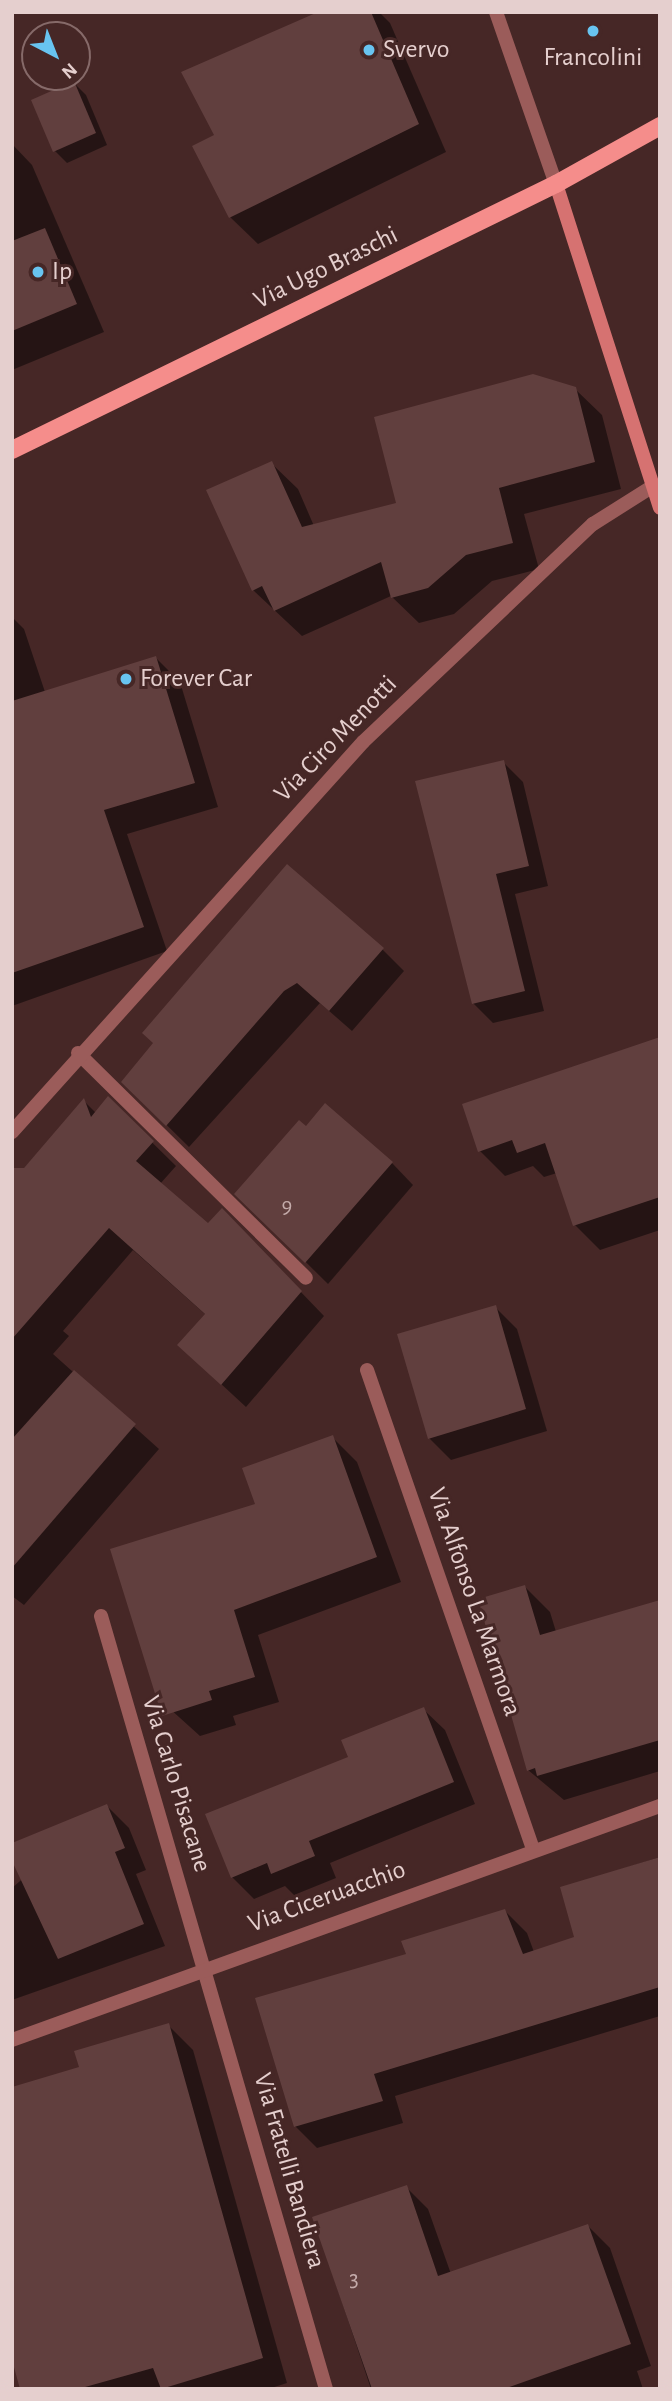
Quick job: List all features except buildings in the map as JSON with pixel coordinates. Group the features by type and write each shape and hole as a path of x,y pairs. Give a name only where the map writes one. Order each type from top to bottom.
{"main road":[{"name":"Via Ugo Braschi","path":"12,450 556,184 660,126"}],"street":[{"path":"496,12 556,184 660,508"},
{"name":"Via Ciro Menotti","path":"12,1132 78,1053 363,742 593,524 653,486"},
{"path":"78,1053 306,1278"},
{"name":"Via Alfonso La Marmora","path":"368,1370 533,1849"},
{"name":"Via Carlo Pisacane","path":"100,1616 205,1966"},
{"name":"Via Ciceruacchio","path":"12,2040 205,1966 660,1805"},
{"name":"Via Fratelli Bandiera","path":"205,1966 326,2389"}],"place":[{"name":"Francolini","path":"593,31"},
{"name":"Svervo","path":"369,50"},
{"name":"Ip","path":"38,272"},
{"name":"Forever Car","path":"126,679"}]}
